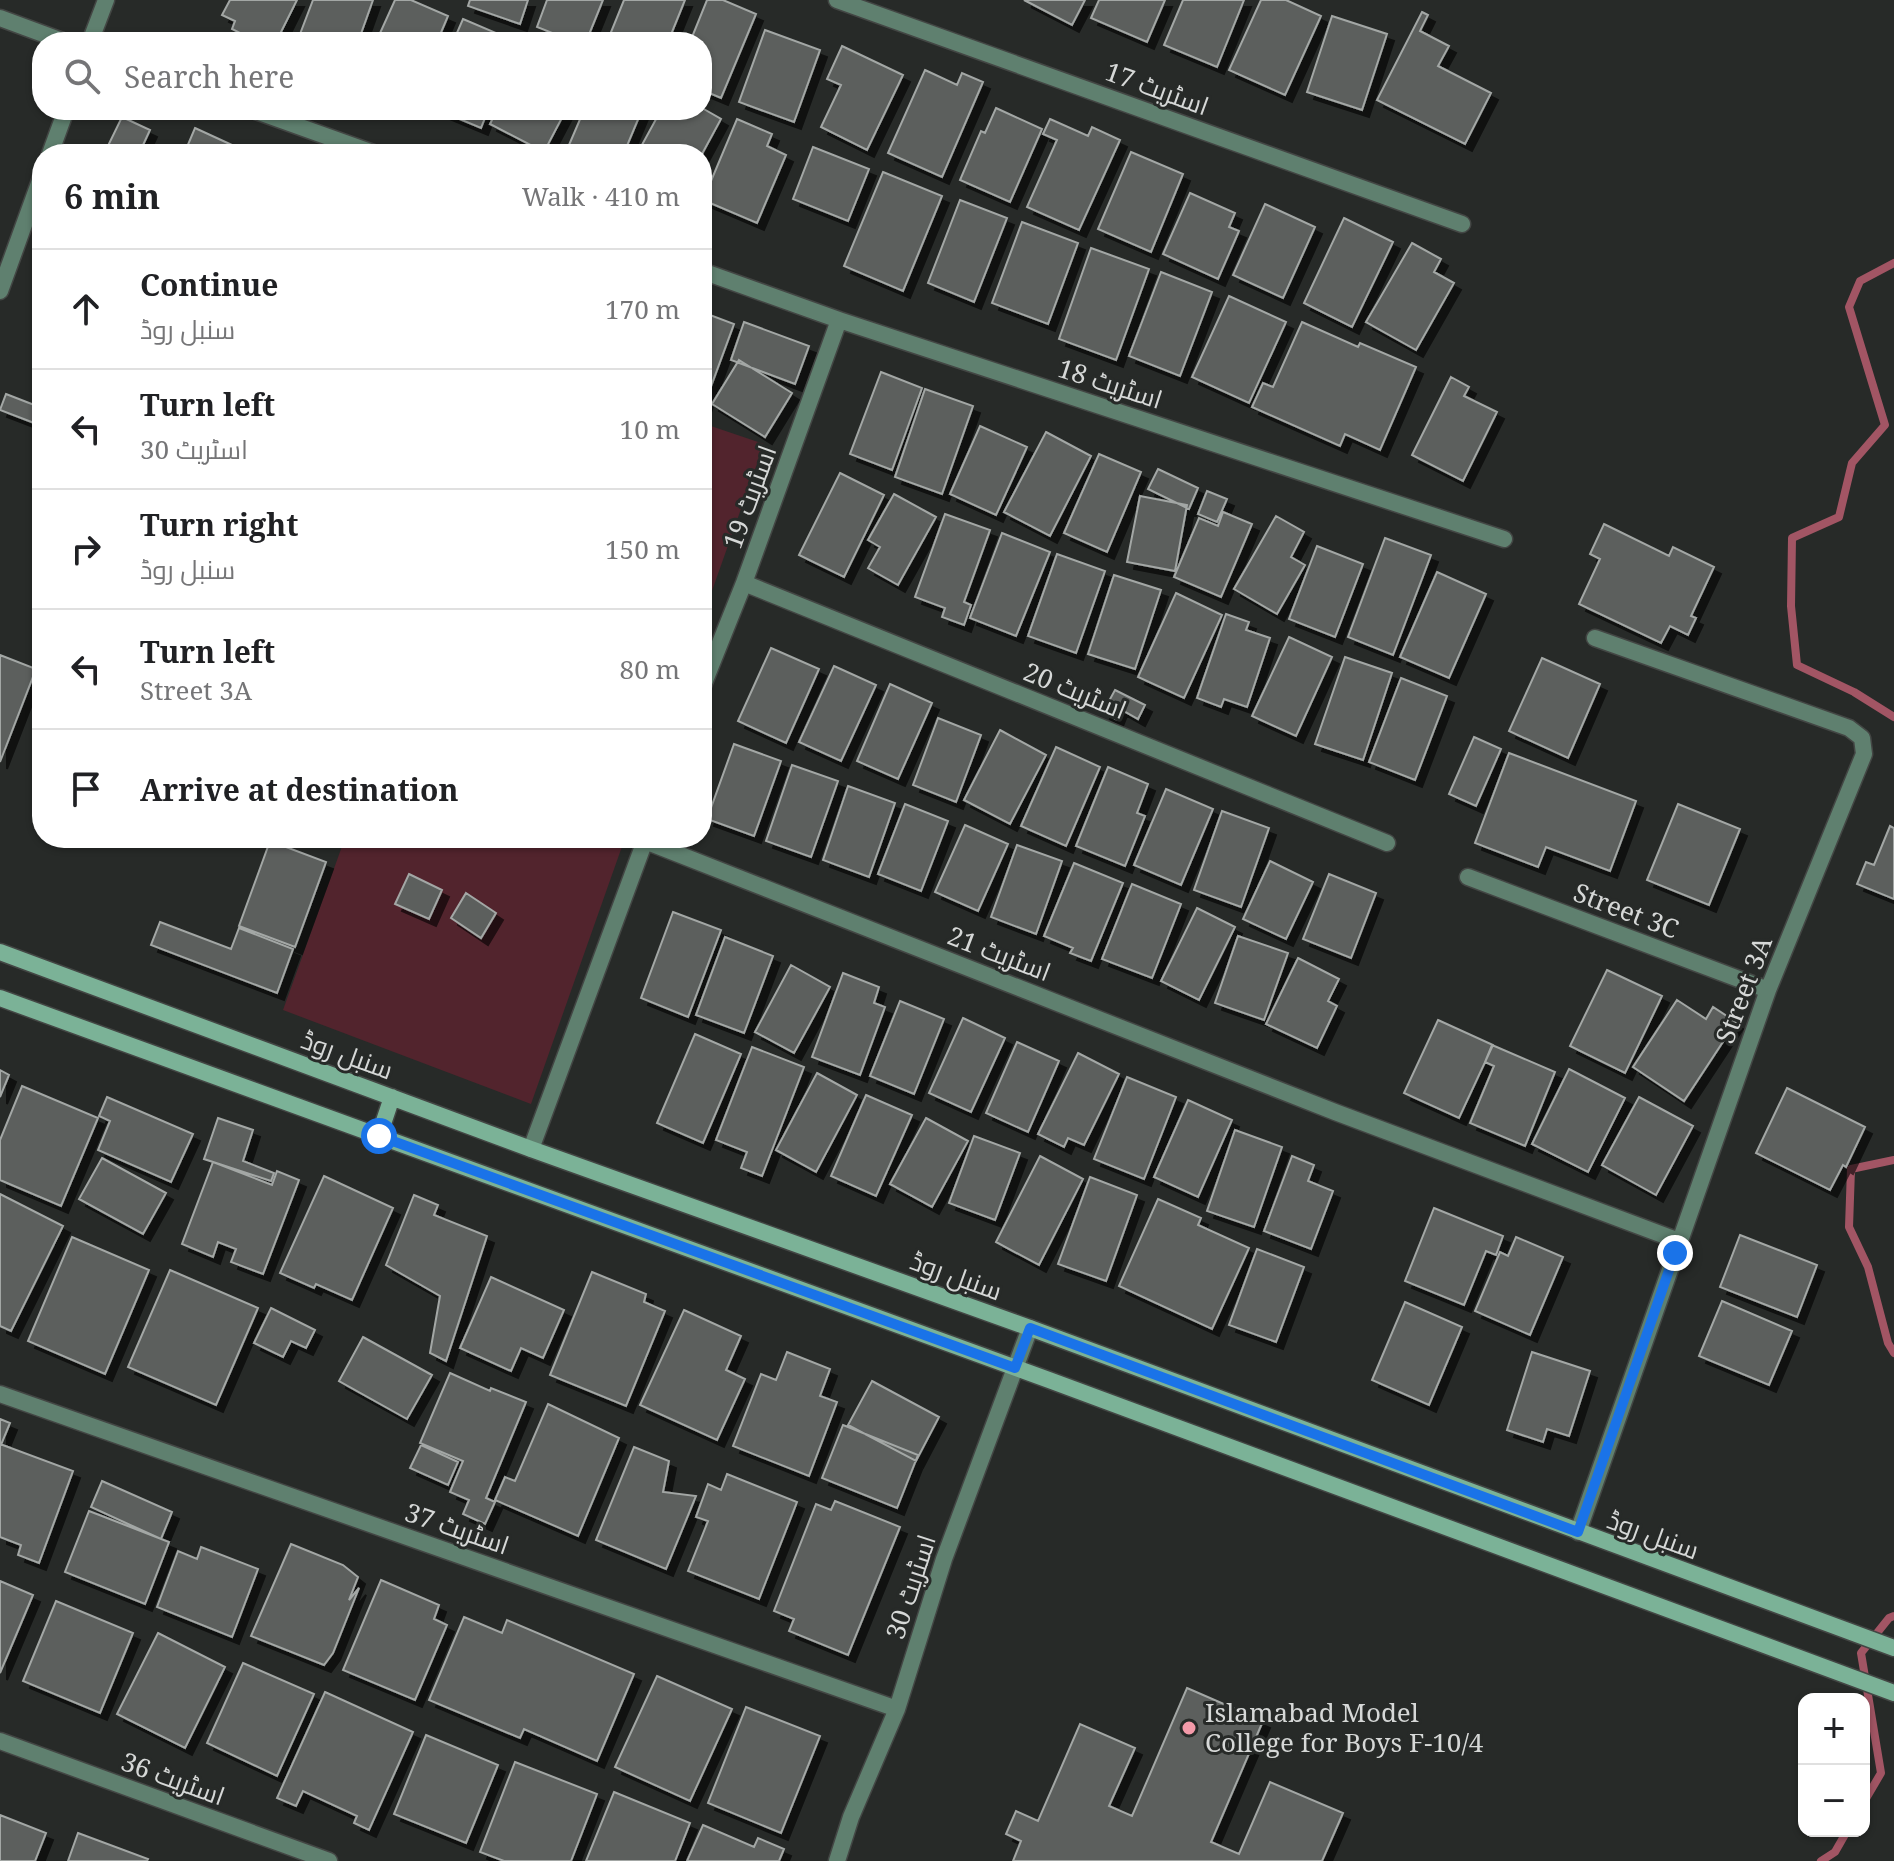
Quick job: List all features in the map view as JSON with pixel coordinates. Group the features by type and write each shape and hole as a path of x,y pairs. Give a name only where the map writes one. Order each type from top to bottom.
{"street":[{"path":"94,32 106,0"},
{"name":"اسٹریٹ 17","path":"837,0 1462,224"},
{"path":"0,18 38,32"},
{"path":"54,144 62,120"},
{"path":"281,120 348,144"},
{"path":"0,291 32,203"},
{"name":"اسٹریٹ 18","path":"712,275 839,320 1504,539"},
{"name":"اسٹریٹ 19","path":"712,663 839,320"},
{"name":"اسٹریٹ 20","path":"744,583 1387,843"},
{"name":"Street 3A","path":"1578,1532 1768,990 1864,754 1862,738 1849,728 1595,638"},
{"path":"531,1149 643,848"},
{"name":"اسٹریٹ 21","path":"666,848 1335,1112 1679,1241"},
{"name":"Street 3C","path":"1468,877 1768,990"},
{"name":"سنبل روڈ","path":"0,952 1894,1648"},
{"path":"0,998 1894,1693"},
{"path":"379,1136 392,1097"},
{"name":"اسٹریٹ 30","path":"837,1861 851,1817 897,1709 944,1559 1030,1328"},
{"name":"اسٹریٹ 37","path":"0,1394 897,1709"},
{"name":"اسٹریٹ 36","path":"0,1741 329,1861"}],"shaded area":[{"path":"712,426 764,444 712,591"},
{"path":"341,848 621,848 531,1104 283,1010"}],"building":[{"path":"230,0 297,0 281,32 238,32 232,29 235,21 222,15"},
{"path":"313,0 373,0 362,32 301,32"},
{"path":"395,0 411,0 448,16 441,32 381,32"},
{"path":"470,0 528,0 520,24 468,6"},
{"path":"547,0 603,0 590,32 550,32 537,27"},
{"path":"624,0 685,0 672,32 611,32"},
{"path":"707,0 723,0 756,14 721,98 712,94 712,32 694,32"},
{"path":"1024,0 1085,0 1072,25"},
{"path":"1099,0 1165,0 1147,42 1091,18"},
{"path":"1183,0 1244,0 1217,67 1164,45"},
{"path":"1261,0 1286,0 1321,16 1285,95 1229,70"},
{"path":"1422,12 1428,15 1420,31 1449,46 1438,66 1491,93 1465,144 1377,100"},
{"path":"1332,16 1387,34 1362,110 1307,92"},
{"path":"463,19 494,32 457,32"},
{"path":"765,30 820,50 794,122 739,102"},
{"path":"842,46 903,75 867,150 821,127 841,85 827,79"},
{"path":"925,70 957,85 962,73 983,82 942,177 888,153"},
{"path":"996,108 1042,129 1010,202 960,180 981,131 985,133"},
{"path":"712,114 721,119 707,144 642,144 656,120 712,120"},
{"path":"737,119 772,134 767,146 786,155 757,223 712,204 712,179"},
{"path":"1050,119 1088,136 1092,127 1120,140 1079,230 1027,207 1057,140 1043,134"},
{"path":"121,120 128,120 150,130 143,144 109,144"},
{"path":"462,120 484,120 481,128"},
{"path":"492,120 561,120 548,144 529,144 490,124"},
{"path":"580,120 638,120 628,144 569,144"},
{"path":"195,128 230,144 188,144"},
{"path":"813,147 869,169 848,221 793,199"},
{"path":"1131,152 1183,174 1151,252 1098,229"},
{"path":"883,172 942,196 903,291 844,266"},
{"path":"1190,193 1235,213 1229,227 1239,231 1218,279 1163,254"},
{"path":"960,200 1007,218 974,302 928,283"},
{"path":"1265,204 1315,227 1283,298 1233,275"},
{"path":"1344,218 1393,242 1352,327 1304,303"},
{"path":"1022,222 1078,243 1048,324 992,303"},
{"path":"1412,243 1441,259 1434,272 1454,283 1416,350 1366,322"},
{"path":"1091,248 1149,269 1116,360 1059,339"},
{"path":"1161,272 1212,292 1180,376 1129,356"},
{"path":"1229,296 1286,322 1249,403 1192,377"},
{"path":"712,316 734,324 712,384"},
{"path":"744,322 809,346 795,384 731,360"},
{"path":"1302,322 1358,347 1360,343 1416,367 1380,450 1345,434 1340,446 1252,407 1263,383 1273,387"},
{"path":"739,360 792,393 765,437 712,404"},
{"path":"881,372 922,388 892,470 850,454"},
{"path":"1451,377 1469,387 1464,396 1497,412 1463,481 1412,455"},
{"path":"925,389 973,406 942,494 895,477"},
{"path":"6,394 32,404 32,422 0,410"},
{"path":"980,426 1027,447 996,515 950,494"},
{"path":"1046,432 1091,456 1050,536 1004,512"},
{"path":"1099,454 1141,472 1107,552 1064,533"},
{"path":"1158,469 1198,488 1189,509 1148,489"},
{"path":"840,473 884,495 844,577 799,555"},
{"path":"1207,491 1227,499 1217,522 1198,514"},
{"path":"894,494 936,517 898,585 868,568 880,547 868,540"},
{"path":"1140,496 1187,505 1175,571 1127,562"},
{"path":"1223,512 1252,524 1221,597 1174,577 1199,518 1218,526"},
{"path":"945,514 990,530 964,602 971,605 964,625 942,617 945,608 915,597"},
{"path":"1276,516 1304,532 1291,557 1305,565 1277,614 1234,589"},
{"path":"1604,524 1669,556 1673,547 1714,567 1691,616 1696,618 1688,635 1670,626 1661,643 1579,604 1600,559 1590,554"},
{"path":"1002,533 1050,552 1016,636 970,618"},
{"path":"1385,538 1431,555 1393,655 1348,637"},
{"path":"1317,546 1363,564 1335,637 1289,619"},
{"path":"1057,554 1105,571 1076,653 1028,636"},
{"path":"1437,572 1486,594 1449,678 1400,657"},
{"path":"1114,575 1161,590 1135,669 1088,654"},
{"path":"1176,593 1222,615 1184,698 1138,677"},
{"path":"1226,614 1249,622 1246,630 1270,638 1247,707 1224,699 1221,707 1197,698"},
{"path":"1289,637 1332,657 1296,736 1252,716"},
{"path":"771,648 819,669 786,743 738,721"},
{"path":"0,655 32,667 32,679 0,762"},
{"path":"1345,657 1392,673 1363,760 1315,744"},
{"path":"1542,658 1600,684 1568,758 1509,731"},
{"path":"834,666 876,685 841,761 799,742"},
{"path":"1401,678 1447,696 1415,780 1369,762"},
{"path":"890,684 932,703 898,779 857,761"},
{"path":"1115,690 1145,705 1138,719 1120,709 1116,719 1103,712"},
{"path":"938,718 981,735 956,802 913,785"},
{"path":"1000,730 1046,755 1010,824 964,800"},
{"path":"1474,737 1501,749 1476,806 1449,794"},
{"path":"734,744 781,761 754,836 712,821 712,805"},
{"path":"1056,747 1100,767 1066,846 1021,826"},
{"path":"1509,753 1636,801 1610,871 1546,847 1538,867 1475,843"},
{"path":"792,765 838,781 811,857 766,841"},
{"path":"1108,767 1148,784 1137,813 1145,816 1125,866 1076,846"},
{"path":"848,786 895,803 869,877 823,860"},
{"path":"1166,789 1213,809 1181,885 1134,865"},
{"path":"905,804 948,821 921,891 878,874"},
{"path":"1678,804 1740,829 1709,905 1647,880"},
{"path":"1222,811 1269,828 1241,907 1194,890"},
{"path":"965,825 1008,844 978,911 935,892"},
{"path":"1890,826 1894,828 1894,899 1857,884 1866,862 1874,865"},
{"path":"1017,845 1062,861 1036,934 991,917"},
{"path":"267,848 289,848 326,862 295,947 239,926"},
{"path":"1270,861 1313,882 1286,939 1243,919"},
{"path":"1074,863 1123,883 1091,961 1070,953 1073,948 1044,936"},
{"path":"409,874 442,890 429,919 395,904"},
{"path":"1329,874 1376,893 1351,958 1303,939"},
{"path":"1132,884 1181,904 1152,978 1102,959"},
{"path":"466,893 496,913 481,938 451,918"},
{"path":"1197,908 1235,927 1199,1000 1161,981"},
{"path":"673,912 721,930 688,1017 641,998"},
{"path":"160,922 231,949 239,928 293,949 277,993 151,945"},
{"path":"1238,936 1288,953 1264,1020 1215,1003"},
{"path":"725,937 773,956 744,1033 696,1015"},
{"path":"1298,958 1339,979 1328,1001 1337,1006 1317,1048 1266,1024"},
{"path":"791,965 830,987 794,1053 755,1032"},
{"path":"1607,970 1662,996 1625,1073 1570,1046"},
{"path":"843,973 879,987 874,1003 885,1007 860,1075 812,1057"},
{"path":"1677,1000 1706,1019 1713,1007 1736,1022 1684,1101 1633,1067"},
{"path":"900,1001 944,1019 914,1094 870,1076"},
{"path":"963,1018 1005,1038 971,1112 929,1093"},
{"path":"1438,1020 1493,1045 1459,1118 1404,1093"},
{"path":"695,1034 741,1054 703,1143 657,1123"},
{"path":"1017,1042 1059,1061 1028,1132 986,1113"},
{"path":"1492,1045 1555,1072 1525,1146 1470,1123 1494,1066 1485,1062"},
{"path":"752,1047 804,1067 762,1176 741,1168 747,1152 716,1140"},
{"path":"1078,1053 1119,1074 1084,1145 1068,1138 1064,1147 1038,1134"},
{"path":"1569,1069 1625,1098 1588,1172 1532,1144"},
{"path":"0,1070 9,1075 0,1097"},
{"path":"817,1073 857,1095 816,1172 776,1150"},
{"path":"1127,1077 1176,1097 1144,1179 1094,1159"},
{"path":"22,1086 98,1118 61,1206 0,1180 0,1140"},
{"path":"1787,1088 1865,1127 1846,1167 1843,1165 1830,1190 1756,1153"},
{"path":"866,1095 912,1115 876,1196 831,1176"},
{"path":"107,1097 193,1134 171,1182 98,1150 110,1121 99,1116"},
{"path":"1639,1097 1693,1126 1656,1195 1602,1165"},
{"path":"1188,1100 1232,1120 1198,1197 1154,1177"},
{"path":"218,1118 253,1130 243,1161 274,1173 271,1181 204,1159"},
{"path":"926,1118 968,1141 932,1207 890,1184"},
{"path":"1235,1130 1282,1147 1254,1227 1207,1211"},
{"path":"974,1136 1020,1153 995,1220 949,1203"},
{"path":"1040,1156 1083,1179 1039,1265 996,1242"},
{"path":"1292,1156 1314,1165 1308,1181 1333,1191 1311,1249 1264,1231"},
{"path":"102,1158 166,1193 143,1234 79,1199"},
{"path":"213,1162 272,1185 277,1171 299,1180 263,1274 231,1262 236,1249 218,1242 213,1257 182,1244"},
{"path":"324,1176 393,1208 352,1300 280,1273"},
{"path":"1090,1177 1137,1195 1106,1281 1058,1264"},
{"path":"0,1194 63,1226 11,1331 0,1326"},
{"path":"414,1195 438,1205 434,1215 487,1236 446,1361 430,1353 440,1296 386,1265"},
{"path":"1158,1199 1201,1218 1198,1225 1249,1248 1212,1329 1119,1286"},
{"path":"1434,1208 1503,1236 1496,1255 1486,1251 1464,1305 1405,1281"},
{"path":"1740,1235 1817,1265 1797,1317 1720,1287"},
{"path":"72,1237 149,1270 105,1374 28,1341"},
{"path":"1516,1237 1563,1257 1530,1335 1475,1311 1500,1252 1508,1256"},
{"path":"1257,1249 1304,1267 1276,1342 1229,1325"},
{"path":"170,1270 258,1308 216,1405 128,1367"},
{"path":"592,1272 646,1294 644,1302 665,1311 626,1406 550,1375"},
{"path":"491,1277 564,1310 543,1358 521,1348 511,1371 460,1348"},
{"path":"1722,1301 1792,1331 1769,1385 1699,1356"},
{"path":"1405,1302 1462,1327 1429,1405 1372,1380"},
{"path":"271,1308 315,1330 306,1348 291,1341 283,1357 254,1343"},
{"path":"684,1310 741,1336 726,1370 745,1379 717,1440 640,1405"},
{"path":"363,1337 432,1375 407,1419 339,1381"},
{"path":"787,1352 830,1369 820,1396 837,1402 809,1476 733,1446 761,1374 776,1380"},
{"path":"1532,1352 1590,1371 1569,1436 1547,1429 1543,1442 1507,1430"},
{"path":"450,1373 490,1391 491,1388 526,1402 486,1498 495,1502 485,1524 463,1514 469,1500 450,1492 463,1461 420,1443"},
{"path":"872,1381 939,1417 916,1461 848,1425"},
{"path":"548,1404 619,1438 578,1536 495,1500 505,1477 515,1481"},
{"path":"0,1419 10,1423 1,1445 0,1445"},
{"path":"843,1425 918,1455 897,1508 822,1478"},
{"path":"0,1444 73,1471 39,1563 18,1555 21,1545 0,1537"},
{"path":"421,1445 458,1462 448,1485 410,1468"},
{"path":"634,1447 669,1461 663,1492 696,1496 666,1569 596,1540"},
{"path":"727,1474 797,1502 759,1599 688,1571 708,1521 696,1517 708,1484 721,1490"},
{"path":"102,1481 172,1512 161,1539 91,1507"},
{"path":"835,1501 900,1527 848,1655 789,1631 794,1619 774,1611 816,1504 831,1510"},
{"path":"89,1511 169,1542 145,1604 65,1572"},
{"path":"291,1544 343,1565 358,1577 349,1600 359,1588 333,1653 324,1665 251,1636"},
{"path":"201,1547 258,1569 232,1637 157,1607 178,1551 197,1559"},
{"path":"381,1580 439,1605 434,1619 447,1625 415,1700 343,1670"},
{"path":"0,1581 33,1595 0,1673"},
{"path":"56,1601 133,1633 100,1713 23,1681"},
{"path":"464,1617 502,1633 507,1620 634,1674 597,1761 524,1729 520,1738 429,1700"},
{"path":"158,1633 225,1667 185,1748 117,1714"},
{"path":"243,1663 314,1694 277,1776 207,1743"},
{"path":"657,1676 732,1709 690,1801 615,1767"},
{"path":"1187,1688 1263,1721 1211,1842 1239,1854 1270,1782 1343,1813 1322,1861 1013,1861 1021,1841 1006,1834 1016,1811 1038,1821 1080,1724 1135,1748 1109,1806 1132,1816"},
{"path":"325,1692 413,1732 369,1830 354,1823 357,1816 303,1791 296,1806 277,1798"},
{"path":"746,1707 820,1736 781,1833 708,1803"},
{"path":"426,1735 498,1765 466,1843 394,1814"},
{"path":"515,1762 597,1794 571,1861 504,1861 480,1852"},
{"path":"614,1792 690,1823 675,1861 586,1861"},
{"path":"0,1815 46,1833 35,1861 0,1861"},
{"path":"703,1825 754,1847 758,1838 784,1849 779,1861 687,1861"},
{"path":"78,1833 148,1859 68,1861"}],"waterway":[{"path":"1894,263 1860,281 1849,307 1885,425 1852,463 1839,517 1792,538 1791,606 1797,665 1854,692 1894,717"},
{"path":"1894,1160 1851,1169 1849,1227 1868,1267 1888,1343 1894,1353"},
{"path":"1870,1792 1881,1773 1861,1653 1889,1618 1894,1616"},
{"path":"1821,1861 1835,1852 1844,1837"}],"place":[{"name":"Islamabad Model College for Boys F-10/4","path":"1189,1728"}],"route":[{"path":"379,1136 1015,1368 1030,1328 1578,1532 1675,1253"}]}
